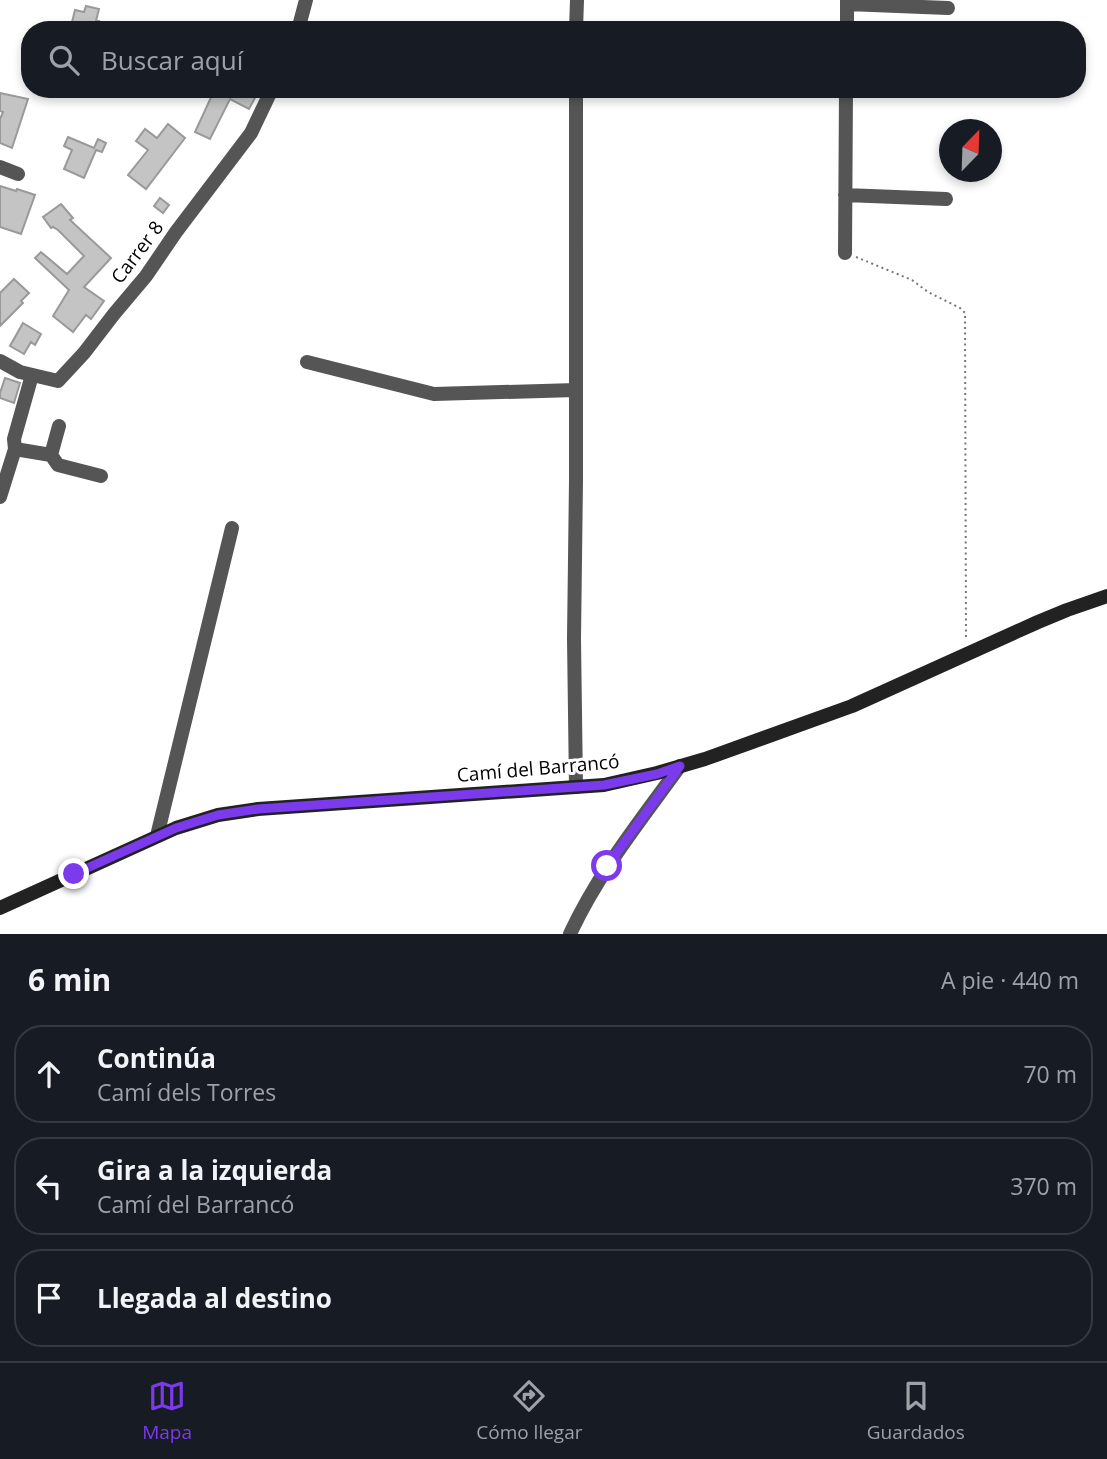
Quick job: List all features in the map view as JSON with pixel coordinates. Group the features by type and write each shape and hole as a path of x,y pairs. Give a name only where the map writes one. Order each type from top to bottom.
{"street":[{"path":"301,21 306,0"},
{"path":"576,21 577,0"},
{"path":"847,21 847,2 947,8"},
{"name":"Carrer 8","path":"0,361 20,372 58,381 146,276 251,133 268,98"},
{"path":"576,98 576,787"},
{"path":"845,253 846,98"},
{"path":"0,167 19,174"},
{"path":"845,195 946,200"},
{"path":"307,362 434,394 576,390"},
{"path":"0,498 15,449 14,439 32,375"},
{"path":"51,455 59,426"},
{"path":"15,449 51,455 58,465 101,476"},
{"path":"157,836 232,528"},
{"name":"Camí del Barrancó","path":"0,908 157,836 218,815 258,809 604,785 657,774 852,706 1067,610 1107,596"},
{"path":"570,934 607,866 680,766"}],"path":[{"path":"845,253 912,280 928,292 960,307 965,313 966,656"}],"building":[{"path":"86,6 99,9 96,21 72,21 75,10 84,12"},
{"path":"0,93 28,99 12,148 0,143 0,119 3,112 0,111"},
{"path":"211,98 255,98 249,109 230,99 210,139 195,132"},
{"path":"168,124 185,138 146,189 128,175 148,150 136,141 145,129 157,138"},
{"path":"68,137 94,148 98,139 106,143 102,152 96,150 84,178 64,169 72,150 64,146"},
{"path":"0,186 35,195 21,234 0,227"},
{"path":"160,198 169,205 163,213 154,206"},
{"path":"61,204 73,218 70,220 111,258 84,287 104,301 91,319 86,315 73,332 53,316 69,290 35,258 41,252 67,274 84,256 58,230 51,228 43,217"},
{"path":"14,279 29,293 0,326 0,293"},
{"path":"23,323 41,334 35,345 31,342 24,354 10,346"},
{"path":"5,378 20,383 14,403 0,398"}],"route":[{"path":"74,874 176,828 218,815 258,809 604,785 657,774 680,766 607,866"}]}
